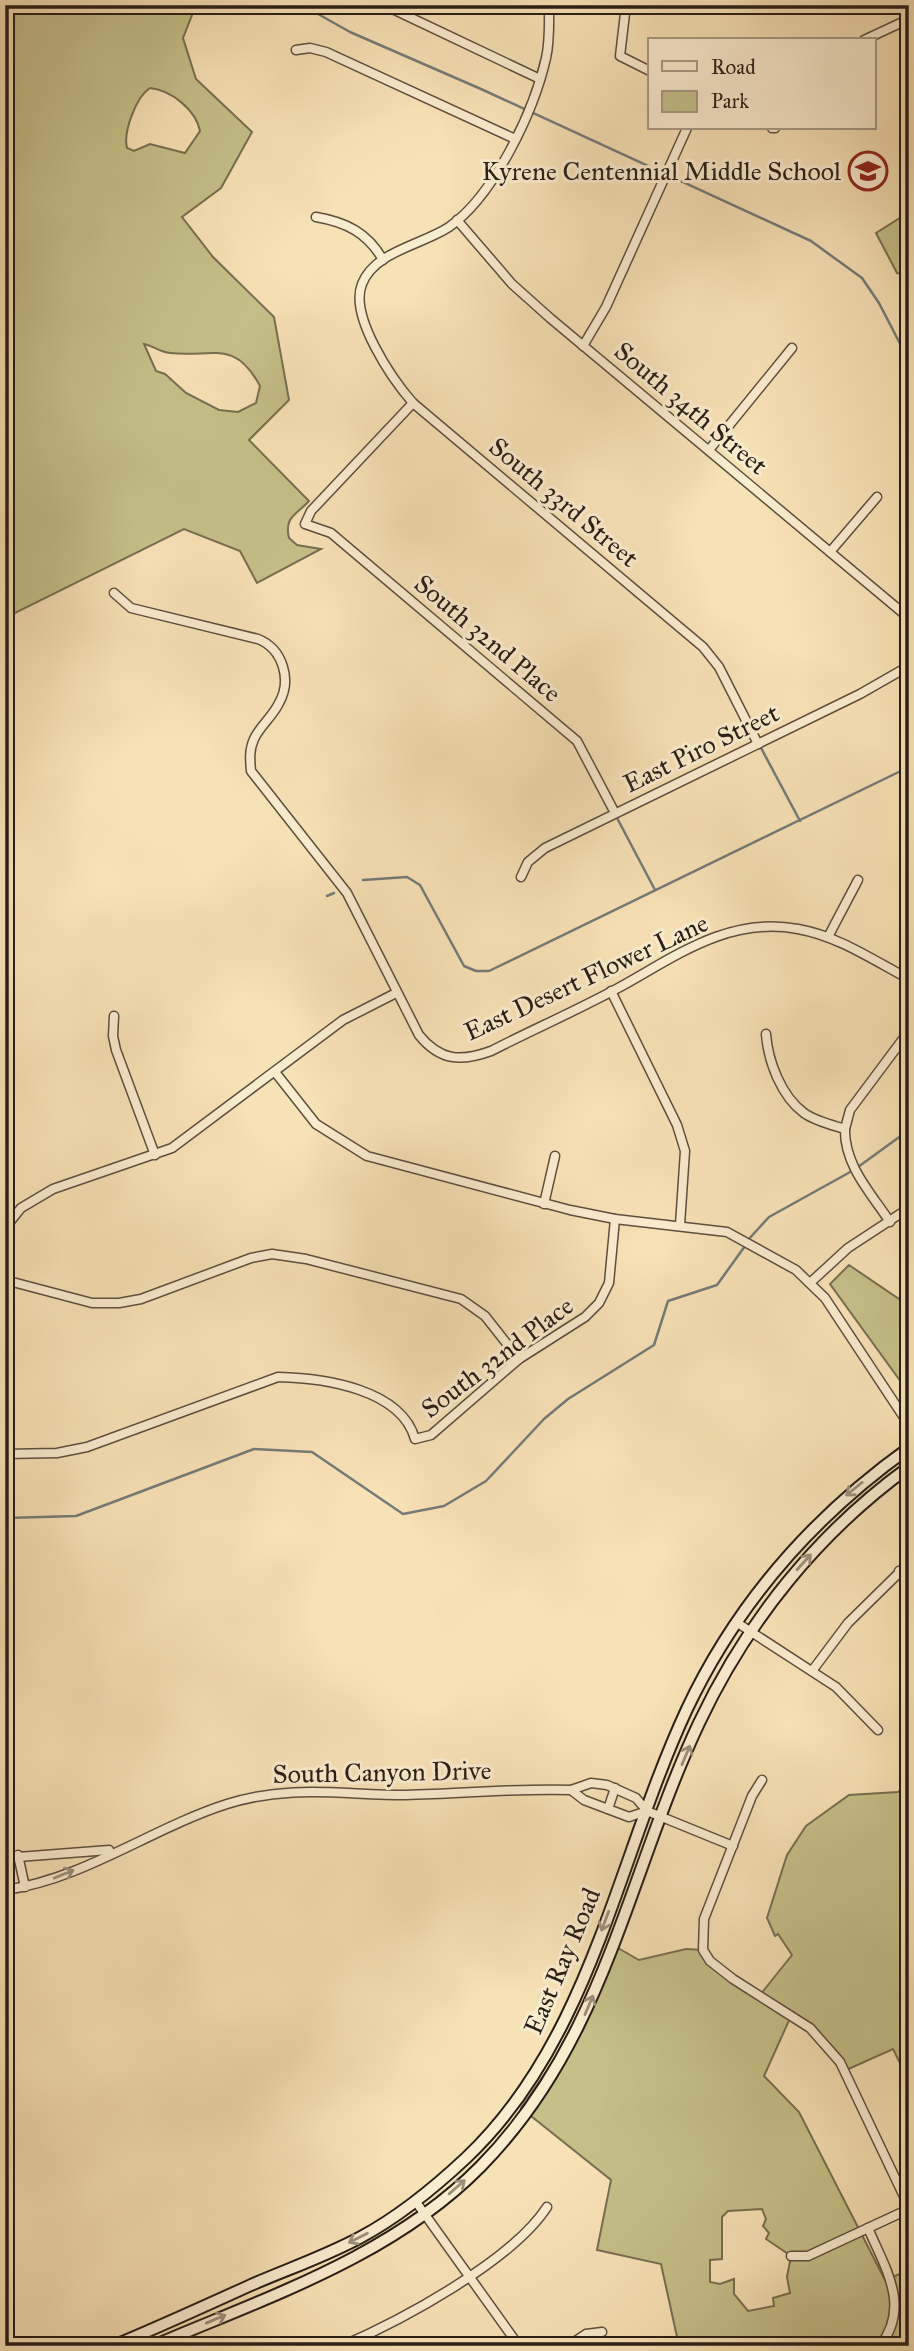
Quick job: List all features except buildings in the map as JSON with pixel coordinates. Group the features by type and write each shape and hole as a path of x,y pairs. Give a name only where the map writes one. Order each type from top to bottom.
{"main road":[{"name":"East Ray Road","path":"153,2346 358,2256 425,2215 480,2167 513,2131 561,2064 603,1972 687,1710 736,1622 780,1564 837,1504 909,1448"},
{"name":"East Ray Road","path":"113,2346 361,2238 416,2202 478,2146 514,2104 547,2055 699,1723 751,1630 791,1576 826,1538 909,1467"}],"street":[{"path":"384,5 540,79"},
{"path":"316,217 337,220 354,228 375,246 383,260 457,220 492,183 533,96 540,79 549,38 550,5"},
{"path":"626,5 620,56 648,70"},
{"path":"868,38 909,19"},
{"path":"296,50 310,48 326,52 513,138"},
{"path":"583,346 607,307 686,130"},
{"name":"South 34th Street","path":"457,220 512,285 909,618"},
{"name":"South 33rd Street","path":"383,260 374,266 361,287 359,300 362,319 398,386 412,403 703,646 719,667 758,744"},
{"path":"709,450 792,348"},
{"name":"South 32nd Place","path":"412,403 312,511 305,524 331,533 577,741 615,813"},
{"path":"830,552 877,497"},
{"path":"5,1228 12,1218 37,1196 155,1155 190,1138 343,1020 396,993 340,882 251,771 249,757 254,738 279,703 286,687 282,661 267,643 258,639 131,608 114,593"},
{"name":"East Piro Street","path":"521,877 534,855 909,666"},
{"path":"858,880 828,937 909,979"},
{"name":"East Desert Flower Lane","path":"396,993 419,1035 430,1049 444,1057 471,1058 491,1051 611,991 655,964 703,940 739,930 769,926 796,928 828,937"},
{"path":"611,991 677,1125 685,1151 680,1225"},
{"path":"114,1016 113,1037 116,1050 155,1155"},
{"path":"890,1222 851,1162 845,1143 845,1129 850,1110 909,1031"},
{"path":"766,1034 767,1055 790,1098 804,1113 845,1129"},
{"path":"275,1072 316,1124 367,1156 544,1204 615,1219 727,1232 765,1250 811,1282 909,1425"},
{"path":"544,1204 555,1156"},
{"path":"811,1282 848,1248 909,1208"},
{"name":"South 32nd Place","path":"5,1454 57,1453 87,1447 278,1377 302,1377 389,1401 411,1425 415,1439 431,1435 519,1359 585,1317 599,1303 609,1283 615,1219"},
{"path":"5,1280 92,1303 119,1303 141,1299 251,1258 291,1255 461,1299 485,1316 519,1359"},
{"path":"812,1671 848,1623 909,1563"},
{"path":"899,1571 909,1582"},
{"path":"736,1622 812,1671 853,1703 878,1730"},
{"path":"762,1780 752,1796 705,1919 703,1950 710,1961 733,1979 810,2028 825,2043 844,2071 909,2208 808,2256 791,2256"},
{"name":"South Canyon Drive","path":"5,1890 25,1887 74,1871 119,1849 225,1805 263,1794 297,1790 403,1795 571,1790 591,1783 615,1788"},
{"path":"608,1809 615,1788 636,1798 655,1815 733,1846"},
{"path":"571,1790 584,1800 629,1818 655,1815"},
{"name":"South Canyon Drive","path":"5,1858 18,1855 99,1853 119,1849"},
{"path":"18,1855 25,1887"},
{"path":"416,2202 519,2346"},
{"path":"342,2346 424,2306 534,2227 547,2207"},
{"path":"868,2228 896,2299 892,2329 880,2346"},
{"path":"568,2346 586,2334 602,2332"}],"green space":[{"path":"5,5 196,5 183,38 196,79 252,132 221,188 182,217 213,257 274,317 289,400 249,440 309,501 290,521 289,538 297,545 321,549 257,583 240,551 184,529 5,618","holes":["150,88 181,102 198,123 200,131 185,153 150,144 134,151 127,148 127,133 132,115 140,99","144,344 170,353 221,353 241,361 260,386 256,403 238,412 219,410 186,393 165,374 156,371"]},
{"path":"903,216 909,216 909,274 906,275 897,273 876,233"},
{"path":"849,1265 905,1303 909,1301 909,1393 830,1284"},
{"path":"909,1783 909,2081 893,2049 844,2071 825,2043 791,2016 764,2076 799,2112 885,2280 909,2270 909,2346 679,2346 661,2264 597,2250 611,2180 521,2108 555,2059 618,1948 639,1960 686,1949 703,1950 710,1961 760,1995 792,1955 778,1934 775,1936 767,1918 787,1855 806,1826 849,1795 898,1792","holes":["762,2209 766,2219 763,2226 769,2233 766,2239 791,2256 787,2277 790,2293 773,2298 774,2306 748,2311 734,2294 734,2279 720,2284 710,2282 710,2260 722,2259 722,2217 728,2211"]}],"waterway":[{"path":"302,5 350,32 481,89 811,241 862,278 879,303 909,361"},
{"path":"760,746 800,821"},
{"path":"363,880 407,877 420,885 464,966 476,971 489,971 909,767"},
{"path":"616,816 655,890"},
{"path":"327,896 334,893"},
{"path":"858,1167 909,1130"},
{"path":"748,1240 769,1217 852,1171"},
{"path":"5,1518 76,1516 254,1449 312,1452 403,1514 444,1506 486,1481 544,1419 568,1399 654,1345 668,1301 717,1285 745,1246"}],"place":[{"name":"Kyrene Centennial Middle School","path":"868,171"}]}
